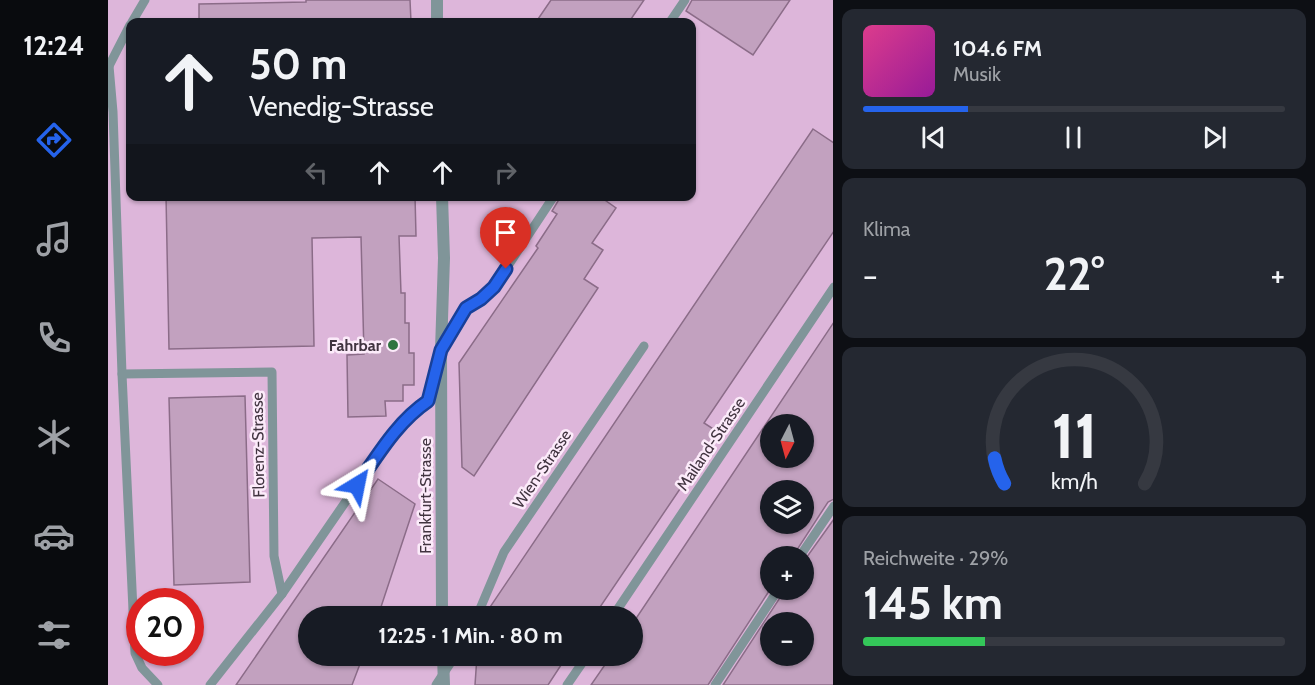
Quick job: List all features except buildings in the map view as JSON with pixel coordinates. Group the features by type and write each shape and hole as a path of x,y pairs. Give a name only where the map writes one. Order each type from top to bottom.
{"street":[{"path":"437,0 437,18"},
{"name":"Frankfurt-Strasse","path":"442,201 444,258 441,350 442,606"}],"lane":[{"path":"134,18 145,0"},
{"path":"673,18 685,0"},
{"path":"126,34 109,66 113,112 135,653 142,669 158,685"},
{"path":"210,685 282,594 395,430 413,411 428,401 441,350 466,308 481,299 494,287 551,201"},
{"name":"Mailand-Strasse","path":"620,606 833,288"},
{"name":"Wien-Strasse","path":"481,606 504,552 644,346"},
{"name":"Florenz-Strasse","path":"122,374 272,372 274,556 282,594"},
{"path":"807,546 833,507"},
{"path":"715,685 771,600"},
{"path":"567,685 580,666"},
{"path":"436,685 444,679"}],"shaded area":[{"path":"108,0 833,0 833,685 108,685"}],"place":[{"name":"Fahrbar","path":"393,345"}],"route":[{"path":"357,485 395,430 413,411 428,401 441,350 466,308 481,299 494,287 506,269"}]}
